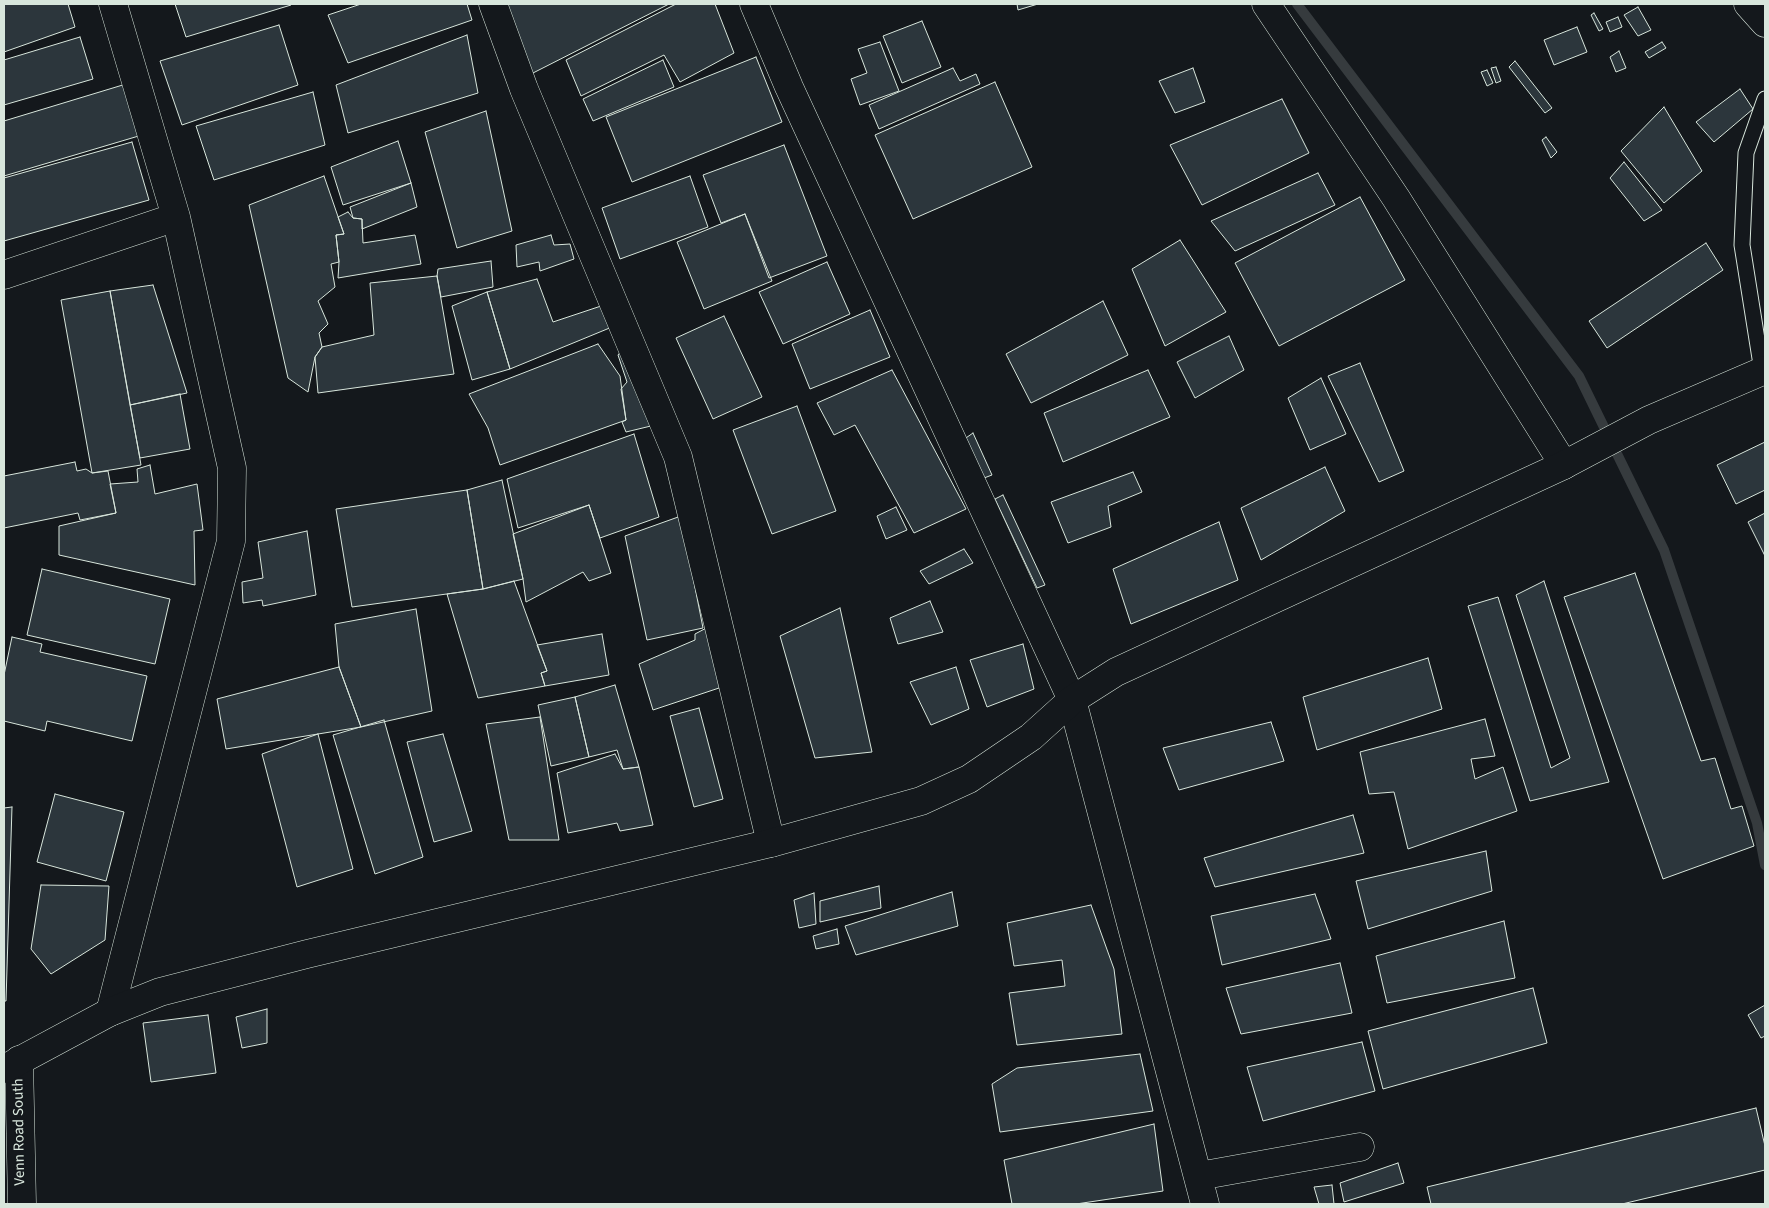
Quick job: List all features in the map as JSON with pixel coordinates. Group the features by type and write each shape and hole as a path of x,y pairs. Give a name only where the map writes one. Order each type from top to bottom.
{"street":[{"path":"110,1012 231,541 232,468 176,217 113,4"},
{"path":"493,4 524,89 678,457 771,843"},
{"path":"754,4 802,114 1072,700 1205,1204"},
{"path":"1266,4 1573,460"},
{"path":"1748,4 1765,23"},
{"path":"4,275 176,217"},
{"path":"11,1065 110,1012 160,992 307,954 771,843 921,800 970,779 1031,737 1072,700 1116,672 1573,460 1649,420 1761,375"},
{"name":"Venn Road South","path":"11,1065 22,1204"},
{"path":"1199,1176 1360,1147"}],"lane":[{"path":"1761,375 1742,245 1746,153 1765,100"}],"building":[{"path":"4,4 68,4 75,27 4,52"},
{"path":"175,4 291,4 291,5 186,37"},
{"path":"361,4 467,4 472,20 348,63 328,15"},
{"path":"500,4 669,4 531,74"},
{"path":"676,4 715,4 734,53 680,82 664,55 581,96 566,60"},
{"path":"1017,4 1038,4 1018,10"},
{"path":"1638,7 1651,30 1638,36 1624,15"},
{"path":"1594,13 1603,29 1599,31 1591,15"},
{"path":"1618,17 1622,27 1610,32 1606,22"},
{"path":"922,21 941,67 902,83 883,36"},
{"path":"279,25 298,85 182,125 160,61"},
{"path":"1577,27 1587,52 1554,65 1544,40"},
{"path":"467,35 478,93 348,133 336,85"},
{"path":"80,37 93,79 4,105 4,60"},
{"path":"880,42 899,91 860,105 851,79 867,73 858,49"},
{"path":"1662,42 1666,48 1649,58 1645,52"},
{"path":"1619,51 1626,68 1616,72 1610,57"},
{"path":"756,57 782,122 632,182 606,117"},
{"path":"663,60 674,87 593,121 583,99"},
{"path":"1515,61 1552,108 1545,113 1509,67"},
{"path":"1496,67 1501,81 1496,83 1491,68"},
{"path":"953,68 960,81 976,74 980,84 879,129 869,105"},
{"path":"1193,68 1205,102 1175,113 1159,81"},
{"path":"1487,70 1493,83 1487,86 1481,72"},
{"path":"995,82 1032,167 913,219 875,135"},
{"path":"126,84 142,135 4,176 4,121"},
{"path":"1740,89 1753,109 1714,142 1696,122"},
{"path":"313,92 325,145 214,180 196,126"},
{"path":"1282,99 1309,153 1202,205 1170,145"},
{"path":"1664,107 1702,171 1664,203 1621,151"},
{"path":"486,111 512,231 457,248 425,132"},
{"path":"1546,137 1557,152 1551,158 1542,140"},
{"path":"398,141 411,183 343,205 331,167"},
{"path":"132,142 149,200 4,241 4,178"},
{"path":"784,145 827,256 769,278 745,214 721,223 703,175"},
{"path":"1624,162 1662,210 1644,221 1610,178"},
{"path":"1318,173 1335,205 1235,251 1211,221"},
{"path":"324,176 344,234 336,235 339,262 331,264 335,287 318,301 328,324 319,333 322,347 315,357 308,392 288,378 249,205"},
{"path":"690,176 708,227 620,259 602,208"},
{"path":"411,183 417,207 362,229 362,219 353,218 350,207"},
{"path":"1360,197 1405,280 1279,346 1235,263"},
{"path":"348,212 353,218 362,219 363,243 415,235 421,264 338,278 339,262 336,235 344,234 338,217"},
{"path":"745,214 772,281 704,309 677,242"},
{"path":"551,235 554,245 570,244 574,259 540,271 539,262 517,267 516,245"},
{"path":"1180,240 1226,312 1165,346 1132,269"},
{"path":"1706,243 1723,270 1607,348 1589,321"},
{"path":"491,261 493,287 441,297 437,276 438,269"},
{"path":"827,262 850,314 783,344 759,292"},
{"path":"437,276 454,374 318,393 315,357 322,347 374,335 370,283"},
{"path":"537,279 553,322 604,305 612,327 510,369 487,292"},
{"path":"153,285 187,393 130,405 110,291"},
{"path":"110,291 141,465 92,473 61,300"},
{"path":"487,292 510,369 472,380 452,306"},
{"path":"1103,301 1128,355 1031,403 1006,354"},
{"path":"870,310 890,357 810,389 792,344"},
{"path":"724,316 762,397 713,419 676,338"},
{"path":"1229,336 1244,370 1195,398 1177,362"},
{"path":"598,344 620,376 626,420 500,465 488,428 469,394"},
{"path":"622,350 655,425 626,432 622,422 626,420 621,389 627,382 618,355"},
{"path":"1360,363 1404,471 1379,482 1328,376"},
{"path":"892,370 966,509 914,533 855,425 834,435 817,403"},
{"path":"1148,370 1170,417 1063,462 1044,413"},
{"path":"1321,378 1346,434 1310,450 1288,398"},
{"path":"180,394 190,449 140,458 130,405"},
{"path":"797,406 836,511 772,534 733,430"},
{"path":"973,433 992,475 984,478 963,440"},
{"path":"634,434 659,517 600,538 589,505 518,528 507,479"},
{"path":"1765,442 1765,490 1736,504 1717,465"},
{"path":"75,462 77,471 86,469 92,473 108,471 116,513 80,520 78,513 4,528 4,476"},
{"path":"150,465 155,494 197,484 203,530 194,531 195,585 59,555 59,526 116,513 110,484 138,482 137,469"},
{"path":"1325,467 1345,511 1261,560 1241,508"},
{"path":"1133,472 1142,492 1108,506 1111,527 1068,543 1051,502"},
{"path":"502,480 523,579 483,589 467,490"},
{"path":"467,490 483,589 352,607 336,509"},
{"path":"1003,495 1045,585 1037,588 995,499"},
{"path":"589,505 611,573 589,581 583,572 526,602 513,534"},
{"path":"896,507 907,530 886,539 877,516"},
{"path":"1765,513 1765,556 1748,522"},
{"path":"681,516 703,628 647,640 625,536"},
{"path":"1219,522 1238,580 1131,624 1113,569"},
{"path":"307,531 316,595 263,606 262,600 243,603 242,582 263,578 258,542"},
{"path":"964,549 973,563 929,584 920,571"},
{"path":"42,569 170,599 155,664 27,635"},
{"path":"1635,573 1701,761 1715,758 1731,809 1742,806 1754,846 1663,879 1564,597"},
{"path":"514,581 547,671 541,673 545,686 478,698 447,594 483,589"},
{"path":"1544,581 1609,782 1530,801 1468,606 1498,597 1551,768 1570,758 1516,595"},
{"path":"930,601 943,632 898,644 890,618"},
{"path":"840,608 872,752 815,758 780,636"},
{"path":"416,609 432,711 361,727 339,667 335,624"},
{"path":"712,625 725,686 653,710 639,664 695,640 695,634"},
{"path":"602,634 609,675 545,686 541,673 547,671 537,645"},
{"path":"12,637 42,644 40,652 147,676 132,741 47,721 45,731 4,721 4,675"},
{"path":"1023,644 1034,689 987,707 970,660"},
{"path":"1428,658 1442,709 1317,750 1303,697"},
{"path":"339,667 361,727 226,749 217,699"},
{"path":"956,667 969,709 931,725 910,682"},
{"path":"615,685 639,767 623,769 617,750 589,757 575,697"},
{"path":"575,697 589,757 551,766 538,705"},
{"path":"699,708 723,799 694,807 670,716"},
{"path":"540,717 559,840 509,840 486,724"},
{"path":"1485,719 1495,756 1471,759 1475,779 1503,767 1517,811 1408,849 1394,792 1369,794 1360,752"},
{"path":"384,720 423,857 375,874 333,735"},
{"path":"1271,722 1284,761 1179,790 1163,748"},
{"path":"318,734 353,869 297,887 262,754"},
{"path":"443,734 472,831 434,842 407,742"},
{"path":"615,754 623,769 639,767 653,825 620,831 617,823 568,833 557,773"},
{"path":"55,794 124,812 106,881 37,862"},
{"path":"12,807 6,1001 4,1001 4,808"},
{"path":"1353,815 1364,853 1215,887 1204,858"},
{"path":"1486,851 1492,891 1368,929 1356,881"},
{"path":"41,885 109,886 105,940 51,974 31,949"},
{"path":"879,886 881,908 820,922 820,901"},
{"path":"952,892 958,926 856,955 845,926"},
{"path":"814,893 816,924 799,928 794,900"},
{"path":"1315,894 1331,939 1222,965 1211,916"},
{"path":"1091,905 1114,969 1122,1034 1017,1045 1009,993 1065,986 1062,960 1014,966 1007,923"},
{"path":"1504,921 1515,978 1387,1003 1376,956"},
{"path":"837,929 839,944 816,949 813,936"},
{"path":"1340,963 1352,1013 1241,1034 1226,988"},
{"path":"1533,988 1547,1043 1383,1089 1368,1031"},
{"path":"1765,1005 1765,1036 1761,1038 1748,1015"},
{"path":"267,1009 267,1043 242,1048 236,1017"},
{"path":"208,1015 216,1073 151,1082 143,1023"},
{"path":"1362,1042 1375,1091 1263,1121 1247,1067"},
{"path":"1140,1054 1153,1111 1000,1132 992,1084 1017,1068"},
{"path":"1756,1108 1765,1146 1765,1170 1622,1204 1431,1204 1427,1187"},
{"path":"1154,1124 1163,1191 1076,1204 1012,1204 1004,1160"},
{"path":"1398,1163 1404,1183 1344,1202 1340,1183"},
{"path":"1332,1185 1334,1204 1319,1204 1314,1187"}],"waterway":[{"path":"1297,4 1579,376 1664,550 1757,823 1765,865"}]}
